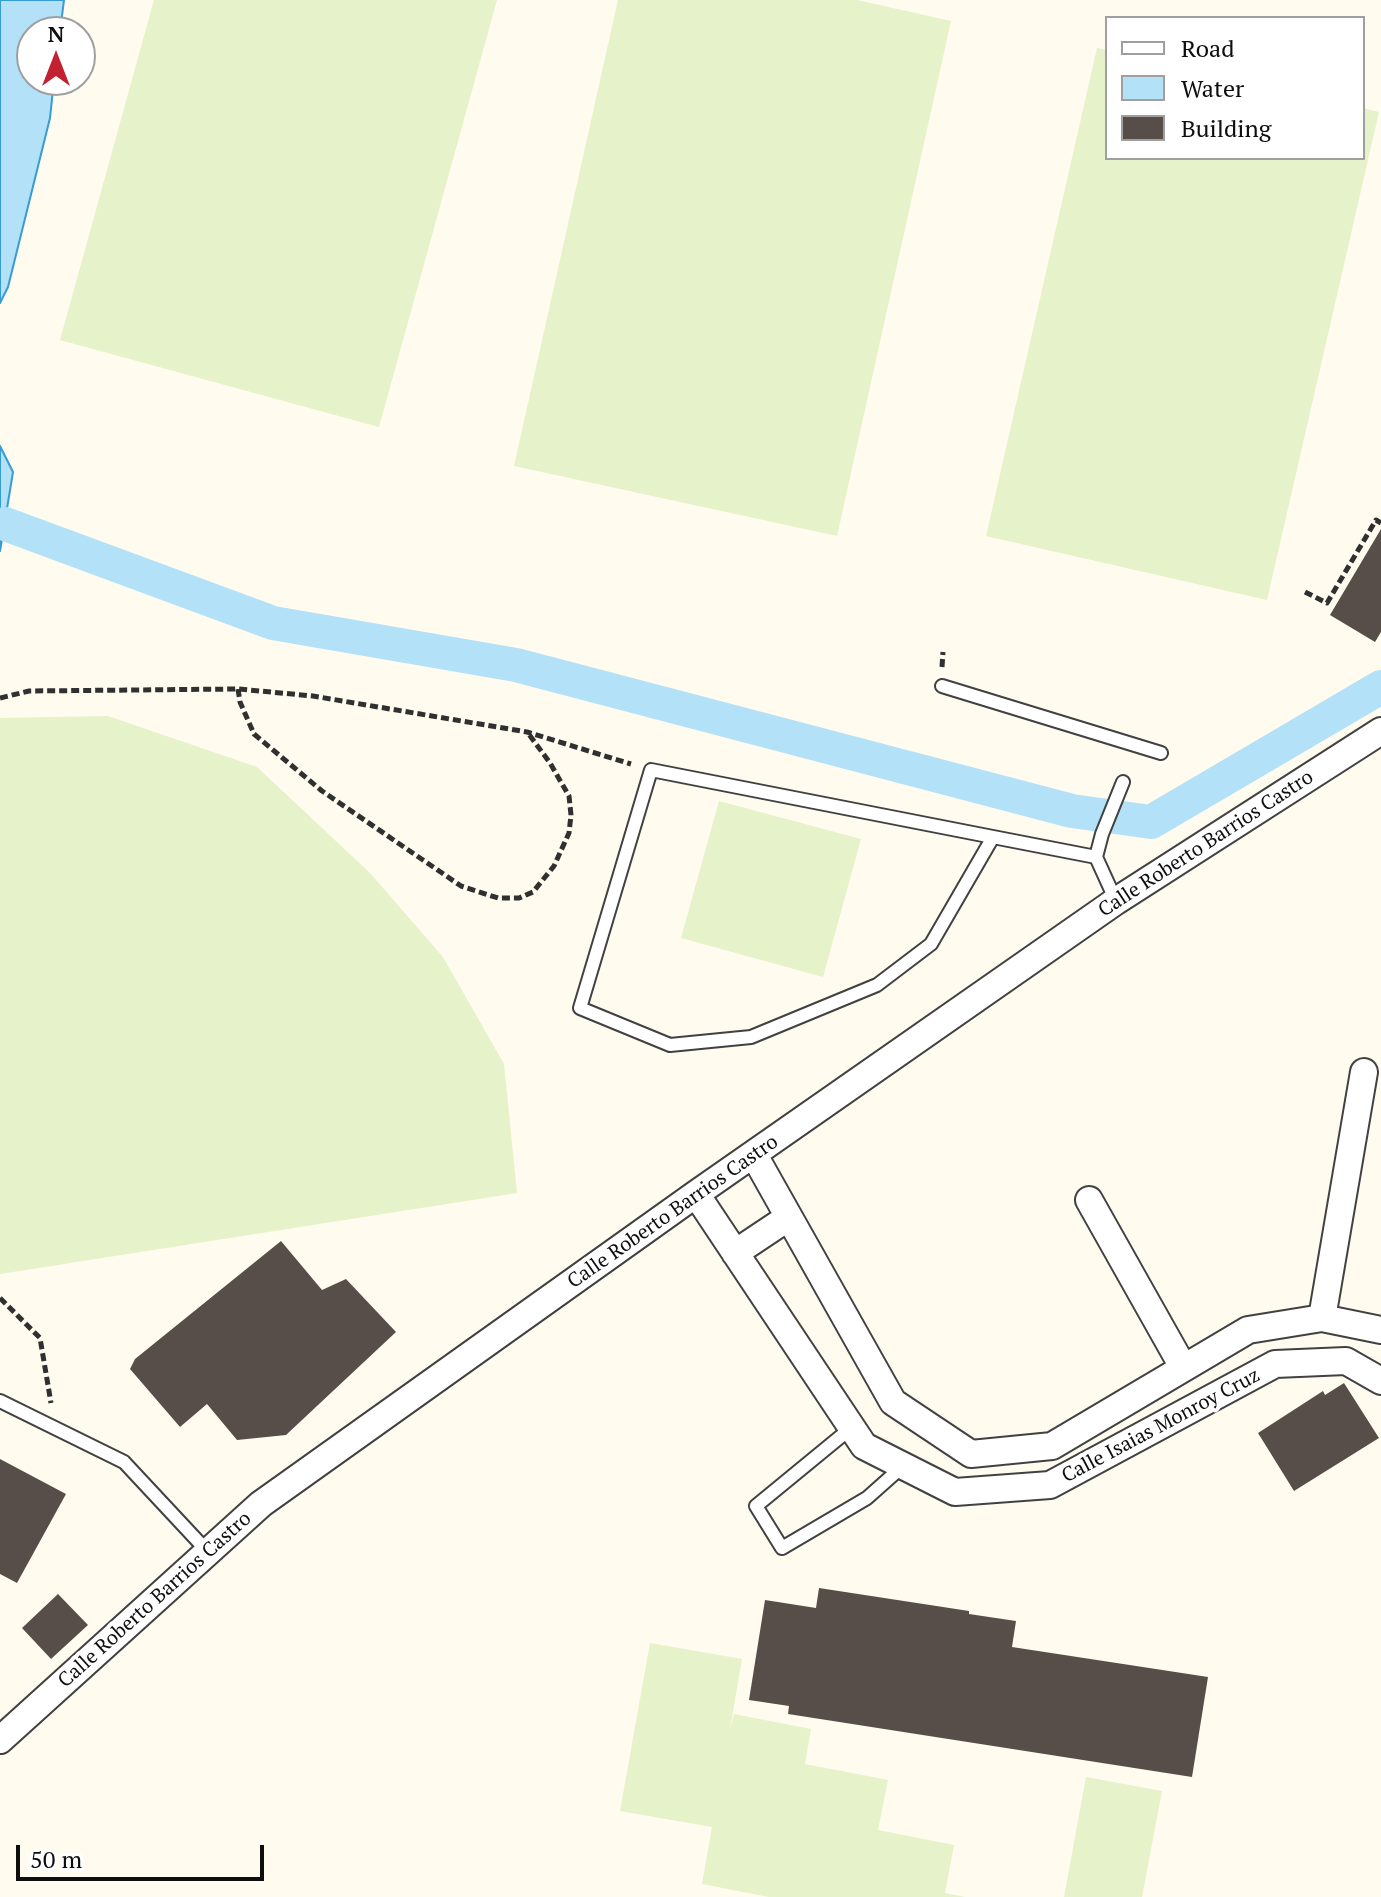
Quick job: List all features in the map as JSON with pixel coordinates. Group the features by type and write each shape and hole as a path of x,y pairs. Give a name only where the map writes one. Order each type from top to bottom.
{"street":[{"name":"Calle Roberto Barrios Castro","path":"0,1740 261,1504 696,1194 1116,901 1381,731"},
{"path":"1322,1318 1364,1072"},
{"name":"Calle Isaias Monroy Cruz","path":"754,1155 893,1402 971,1454 1052,1446 1248,1330 1322,1318 1381,1330"},
{"name":"Calle Isaias Monroy Cruz","path":"696,1194 864,1446 955,1492 1050,1485 1275,1364 1346,1361 1381,1381"},
{"path":"1089,1200 1183,1367"},
{"path":"735,1253 789,1217"}],"lane":[{"path":"942,686 1161,753"},
{"path":"993,837 931,944 877,985 751,1037 670,1045 580,1008 651,770 1096,857"},
{"path":"1116,901 1096,857 1123,782"},
{"path":"0,1401 124,1462 208,1552"},
{"path":"851,1428 756,1506 782,1548 867,1498 903,1466"}],"path":[{"path":"1305,592 1327,603 1376,520 1381,523"},
{"path":"238,689 240,702 254,734 322,791 461,886 498,898 519,898 533,892 554,866 569,833 569,796 527,732"},
{"path":"0,698 29,691 238,689 313,696 527,732 651,770"},
{"path":"0,1298 40,1338 56,1429"}],"green space":[{"path":"154,0 497,0 379,427 60,340"},
{"path":"618,0 857,0 951,21 837,536 514,466"},
{"path":"1097,48 1105,50 1105,160 1365,160 1365,108 1379,112 1267,600 986,536"},
{"path":"108,716 257,767 370,873 443,957 504,1064 517,1193 0,1274 0,718"},
{"path":"719,801 861,839 823,977 681,938"},
{"path":"650,1643 742,1659 730,1729 734,1714 811,1729 805,1764 888,1780 878,1830 954,1845 945,1893 965,1897 769,1897 702,1884 712,1827 620,1811"},
{"path":"1086,1777 1162,1791 1142,1897 1064,1897"}],"water":[{"path":"0,0 64,0 62,16 16,16 16,96 52,96 50,118 8,287 0,303"},
{"path":"0,446 13,472 0,551"}],"building":[{"path":"1381,529 1381,632 1375,642 1330,615"},
{"path":"281,1241 322,1290 346,1279 396,1332 286,1435 237,1440 207,1404 180,1427 130,1369 135,1359"},
{"path":"1344,1383 1379,1438 1294,1491 1258,1433 1323,1391 1325,1395"},
{"path":"0,1459 66,1494 17,1583 0,1574"},
{"path":"819,1588 1016,1621 1012,1647 1208,1677 1192,1777 788,1714 789,1706 749,1700 765,1600 816,1608"},
{"path":"58,1594 88,1625 51,1659 22,1628"}],"waterway":[{"path":"5,524 273,623 516,665 1072,811 1151,822 1381,687"}]}
